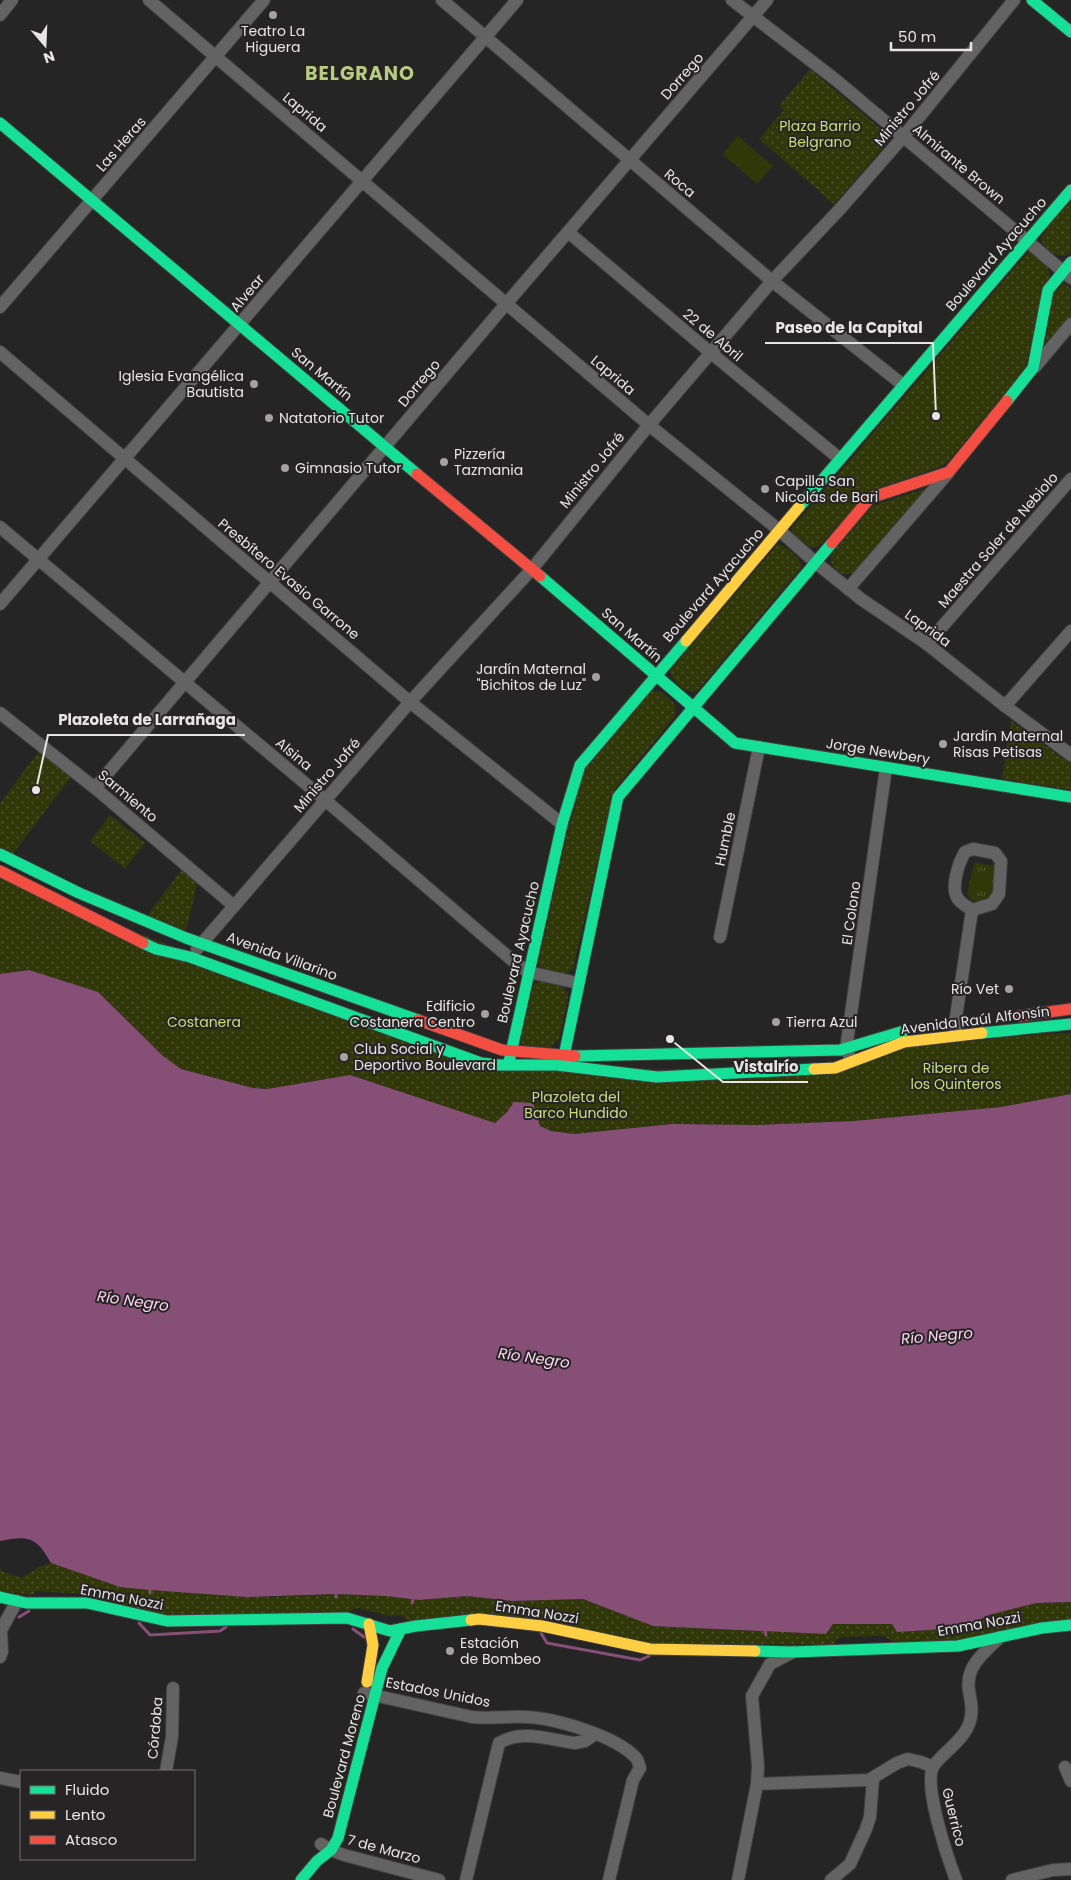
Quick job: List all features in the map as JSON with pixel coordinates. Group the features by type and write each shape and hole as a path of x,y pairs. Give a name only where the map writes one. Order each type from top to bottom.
{"main road":[{"path":"1032,0 1071,32"},
{"name":"San Martín","path":"0,123 404,464 532,569 692,707"},
{"name":"Boulevard Ayacucho","path":"508,1066 562,824 580,764 1071,190"},
{"path":"0,871 156,949 190,957 465,1058 481,1063 508,1066 560,1060 618,797 870,498 949,472 1033,368 1048,290 1068,270"},
{"name":"Jorge Newbery","path":"692,707 735,743 1071,797"},
{"name":"Avenida Villarino","path":"0,854 79,893 202,943 493,1047 560,1060"},
{"name":"Avenida Raúl Alfonsín","path":"1010,1017 1071,1009"},
{"name":"Avenida Raúl Alfonsín","path":"560,1060 586,1057 846,1049 901,1031 1071,1024"},
{"name":"Avenida Raúl Alfonsín","path":"560,1060 656,1077 835,1068 904,1042 959,1028"},
{"name":"Emma Nozzi","path":"0,1597 32,1603 86,1603 167,1621 347,1618 390,1631 479,1619 542,1626 650,1649 793,1652 958,1646 1042,1628 1071,1625"},
{"name":"Boulevard Moreno","path":"293,1880 326,1843 338,1838 370,1694 370,1668 373,1645 369,1624"},
{"name":"Boulevard Moreno","path":"349,1750 385,1658 399,1636 401,1629"},
{"name":"Boulevard Moreno","path":"301,1880 317,1861 326,1843"}],"street":[{"path":"0,15 12,0"},
{"name":"Laprida","path":"149,0 506,304 649,424 780,530 815,562 848,589 927,644 1071,755"},
{"name":"Las Heras","path":"0,307 264,0"},
{"name":"Roca","path":"442,0 772,281 903,385"},
{"name":"Alvear","path":"0,604 517,0"},
{"name":"Almirante Brown","path":"732,0 752,18 836,80 1028,241 1068,270"},
{"name":"Dorrego","path":"95,788 767,0"},
{"name":"Ministro Jofré","path":"190,957 410,702 532,569 649,424 772,281 840,209 903,137 1014,0"},
{"name":"22 de Abril","path":"568,232 840,459"},
{"path":"1033,368 1071,324"},
{"name":"Presbítero Evasio Garrone","path":"0,352 410,702 562,824"},
{"path":"848,589 949,472"},
{"name":"Maestra Soler de Nebiolo","path":"927,644 1071,478"},
{"name":"Alsina","path":"0,527 326,800 512,960 528,972 578,983"},
{"path":"1005,706 1071,631"},
{"name":"Sarmiento","path":"0,713 95,788 234,906"},
{"name":"Humble","path":"720,937 759,747"},
{"name":"El Colono","path":"846,1049 886,768"},
{"path":"973,849 995,853 1001,861 998,894 992,904 972,910 957,899 955,891 959,864 965,852 973,849"},
{"path":"959,1028 972,910"},
{"path":"846,1049 852,1062"},
{"path":"0,1657 2,1652 1,1630 17,1601"},
{"path":"757,1784 873,1779 897,1763 908,1759 933,1767 963,1734 970,1723 972,1710 968,1684 970,1670 976,1660 1000,1637"},
{"path":"738,1880 757,1784 758,1766 752,1696 770,1664 793,1652"},
{"name":"Córdoba","path":"166,1770 172,1737 173,1688"},
{"name":"Estados Unidos","path":"370,1694 472,1717 486,1719 526,1717 583,1728 619,1745 636,1758 640,1768 633,1780 609,1880"},
{"path":"466,1880 499,1743 518,1736 575,1742 585,1741 596,1734"},
{"name":"Guerrico","path":"933,1767 930,1783 932,1798 956,1880"},
{"path":"1064,1767 1071,1781"},
{"path":"0,1778 20,1782"},
{"path":"831,1880 850,1864 866,1829 870,1817 873,1779"},
{"name":"7 de Marzo","path":"326,1843 440,1880"},
{"path":"1012,1880 1053,1870 1071,1869"}],"green space":[{"name":"Plaza Barrio Belgrano","path":"810,69 881,129 885,138 883,148 834,204 759,139 784,110 779,106"},
{"path":"738,136 773,166 757,184 722,154"},
{"path":"1071,198 1071,252 1062,256 1049,250 1040,238"},
{"path":"1028,252 1031,252 1047,266 1050,274 1025,369 948,462 942,466 870,491 819,546 811,548 794,534 791,529"},
{"path":"1064,283 1071,289 1071,316 1045,345 1053,295"},
{"path":"926,488 855,572 845,574 834,568 831,555 872,506"},
{"path":"778,544 793,553 802,567 697,691 693,692 684,689 676,683 670,670"},
{"path":"651,691 661,692 675,704 676,715 614,790 573,969 565,974 543,969 538,964 566,838 584,771"},
{"path":"1011,721 1061,757 1071,761 1071,790 1002,779"},
{"path":"39,751 71,777 12,855 0,848 0,803"},
{"path":"110,815 145,843 125,869 90,841"},
{"path":"974,863 997,867 992,899 986,903 971,900 967,894"},
{"path":"182,869 198,880 186,931 147,916"},
{"name":"Costanera","path":"0,877 463,1064 834,1074 905,1048 1041,1034 1071,1033 1071,1094 1001,1107 854,1121 756,1125 672,1124 574,1134 551,1131 540,1126 514,1102 495,1124 350,1075 267,1089 253,1088 181,1069 29,970 0,974"},
{"path":"538,982 553,983 565,989 568,997 559,1039 551,1047 523,1046 520,1038 534,984"},
{"path":"51,1563 120,1587 270,1597 336,1594 386,1596 419,1600 467,1596 512,1601 583,1599 653,1626 826,1634 833,1624 892,1624 897,1632 962,1628 989,1615 1024,1606 1037,1603 1071,1602 1071,1620 957,1641 895,1644 885,1636 839,1637 833,1645 650,1643 540,1620 412,1623 400,1615 388,1616 358,1608 345,1613 165,1616 86,1598 81,1594 36,1591 33,1595 0,1591 0,1568 2,1571 21,1578 41,1566"}],"water":[{"name":"Río Negro","path":"29,970 98,992 163,1056 181,1069 253,1088 267,1089 350,1075 495,1123 507,1112 514,1102 533,1103 540,1126 551,1131 574,1134 672,1124 756,1125 854,1121 1001,1107 1071,1094 1071,1602 1037,1603 1024,1606 989,1615 962,1628 897,1632 892,1624 833,1624 826,1634 653,1626 583,1599 512,1601 467,1596 419,1600 386,1596 336,1594 247,1597 120,1587 51,1563 41,1548 31,1540 18,1538 0,1541 0,974"}],"waterway":[{"path":"19,1617 29,1611"},
{"path":"139,1623 150,1635 220,1631 226,1627"},
{"path":"353,1629 364,1637"},
{"path":"765,1630 766,1635"},
{"path":"541,1633 547,1643 640,1660 649,1656"}],"traffic: fast":[{"path":"1032,0 1071,32"},
{"path":"0,123 417,474"},
{"path":"799,507 1071,190"},
{"path":"1007,401 1033,368 1048,290 1071,262"},
{"path":"557,1064 564,1056 618,797 832,543"},
{"path":"540,576 735,743 1071,797"},
{"path":"509,1062 562,824 580,765 686,641"},
{"path":"0,854 79,893 186,938 418,1020"},
{"path":"143,943 156,949 190,957 481,1063 557,1065 657,1077 814,1069"},
{"path":"982,1033 1071,1024"},
{"path":"575,1056 840,1050 904,1031"},
{"path":"0,1597 26,1603 87,1603 167,1621 347,1618 390,1631 471,1620"},
{"path":"755,1651 793,1652 958,1646 1042,1628 1071,1625"},
{"path":"301,1880 317,1861 331,1850 338,1838 382,1668 401,1629"}],"traffic: slow":[{"path":"686,641 799,507"},
{"path":"814,1069 835,1068 904,1042 982,1033"},
{"path":"471,1620 479,1619 542,1626 650,1649 755,1651"},
{"path":"367,1682 373,1645 369,1624"}],"traffic: jam":[{"path":"832,543 870,498 949,472 1007,401"},
{"path":"417,474 540,576"},
{"path":"0,871 143,943"},
{"path":"1019,1016 1071,1009"},
{"path":"418,1020 502,1050 575,1056"}],"place":[{"name":"Teatro La Higuera","path":"273,15"},
{"name":"Iglesia Evangélica Bautista","path":"254,384"},
{"name":"Paseo de la Capital","path":"936,416"},
{"name":"Natatorio Tutor","path":"269,418"},
{"name":"Pizzería Tazmania","path":"444,462"},
{"name":"Gimnasio Tutor","path":"285,468"},
{"name":"Capilla San Nicolás de Bari","path":"765,489"},
{"name":"Jardín Maternal \"Bichitos de Luz\"","path":"596,677"},
{"name":"Jardín Maternal Risas Petisas","path":"943,744"},
{"name":"Plazoleta de Larrañaga","path":"36,790"},
{"name":"Río Vet","path":"1009,989"},
{"name":"Edificio Costanera Centro","path":"485,1014"},
{"name":"Tierra Azul","path":"776,1022"},
{"name":"Vistalrío","path":"670,1039"},
{"name":"Club Social y Deportivo Boulevard","path":"344,1057"},
{"name":"Estación de Bombeo","path":"450,1651"}],"district":[{"name":"BELGRANO","path":"360,73"}],"park label":[{"name":"Ribera de los Quinteros","path":"956,1076"},
{"name":"Plazoleta del Barco Hundido","path":"576,1106"}]}
